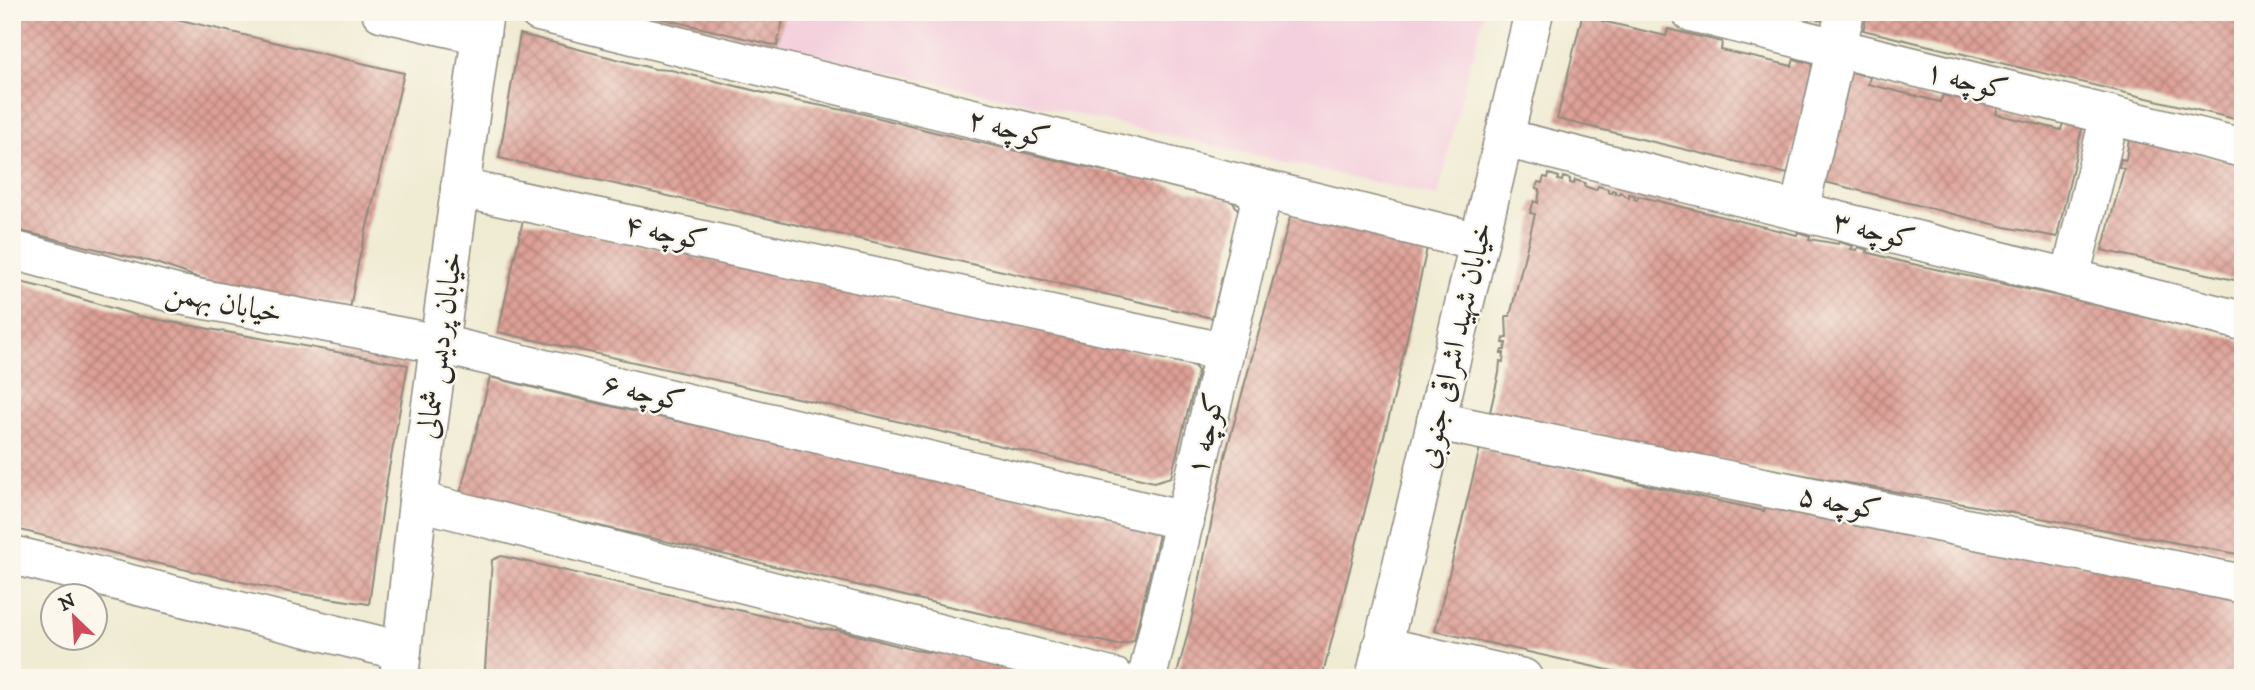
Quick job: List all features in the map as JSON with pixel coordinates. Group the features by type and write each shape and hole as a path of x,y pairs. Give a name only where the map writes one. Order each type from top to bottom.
{"street":[{"path":"381,12 482,24"},
{"name":"کوچه ۲","path":"539,12 1479,242"},
{"name":"خیابان شهید اشراقی جنوبی","path":"1378,662 1534,12"},
{"name":"کوچه ۱","path":"1691,12 1841,30 2110,115 2243,148"},
{"name":"خیابان پردیس شمالی","path":"400,665 418,501 482,24"},
{"path":"1799,211 1841,30"},
{"path":"2070,278 2110,115"},
{"name":"کوچه ۳","path":"1504,138 2243,321"},
{"name":"کوچه ۴","path":"460,188 1224,352"},
{"name":"کوچه ۱","path":"1147,678 1263,190"},
{"name":"خیابان بهمن","path":"12,250 180,295 439,344"},
{"name":"کوچه ۶","path":"439,344 1185,521"},
{"name":"کوچه ۵","path":"1436,421 2243,584"},
{"path":"418,501 1115,678"},
{"path":"12,555 400,665"},
{"path":"1378,662 1523,678"}],"shaded area":[{"path":"785,12 1484,12 1438,197 777,46"}],"building":[{"path":"12,12 147,12 404,73 358,264 350,309 202,279 156,263 12,229"},
{"path":"635,12 785,12 777,46"},
{"path":"1583,12 1604,14 1602,21 1666,36 1668,29 1722,42 1721,50 1792,66 1794,59 1813,64 1788,174 1557,119"},
{"path":"1790,12 1825,12 1823,21"},
{"path":"1868,12 2243,12 2243,121 1863,30"},
{"path":"520,34 655,69 671,70 797,101 844,109 1231,200 1239,211 1212,318 499,158"},
{"path":"1851,72 1870,77 1868,84 1940,102 1943,95 1998,107 1996,114 2061,130 2063,123 2082,128 2057,237 2005,227 1825,182"},
{"path":"2129,138 2243,165 2243,282 2102,250 2124,169 2119,167 2121,159 2126,160"},
{"path":"1549,174 1562,181 1563,177 1570,179 1570,183 1574,184 1575,180 1585,183 1584,186 1596,190 1598,186 1611,193 1612,190 1615,194 1620,192 1629,198 1629,194 1635,195 1634,199 1637,200 1638,196 1797,235 1798,232 1810,236 1809,239 1839,242 1853,246 1851,249 1857,250 1858,247 1899,261 2243,341 2243,555 1695,455 1490,412 1500,361 1503,362 1504,353 1501,353 1505,350 1504,338 1507,338 1506,316 1510,316 1535,214 1530,213 1534,201 1538,203 1540,189 1536,188 1538,182 1542,183 1544,177 1548,178"},
{"path":"1291,214 1427,248 1394,397 1322,678 1176,678 1192,617 1225,456"},
{"path":"523,220 1135,351 1194,366 1198,371 1171,477 1154,482 833,406 498,332"},
{"path":"12,280 138,316 408,365 386,485 369,604 288,592 12,528"},
{"path":"490,377 1160,530 1134,641 1118,645 460,494"},
{"path":"1480,448 1764,511 1765,507 1796,512 2243,594 2243,678 1644,678 1435,631"},
{"path":"501,556 821,629 838,630 914,650 952,655 1036,678 499,678 490,675 485,669 492,560"}]}
